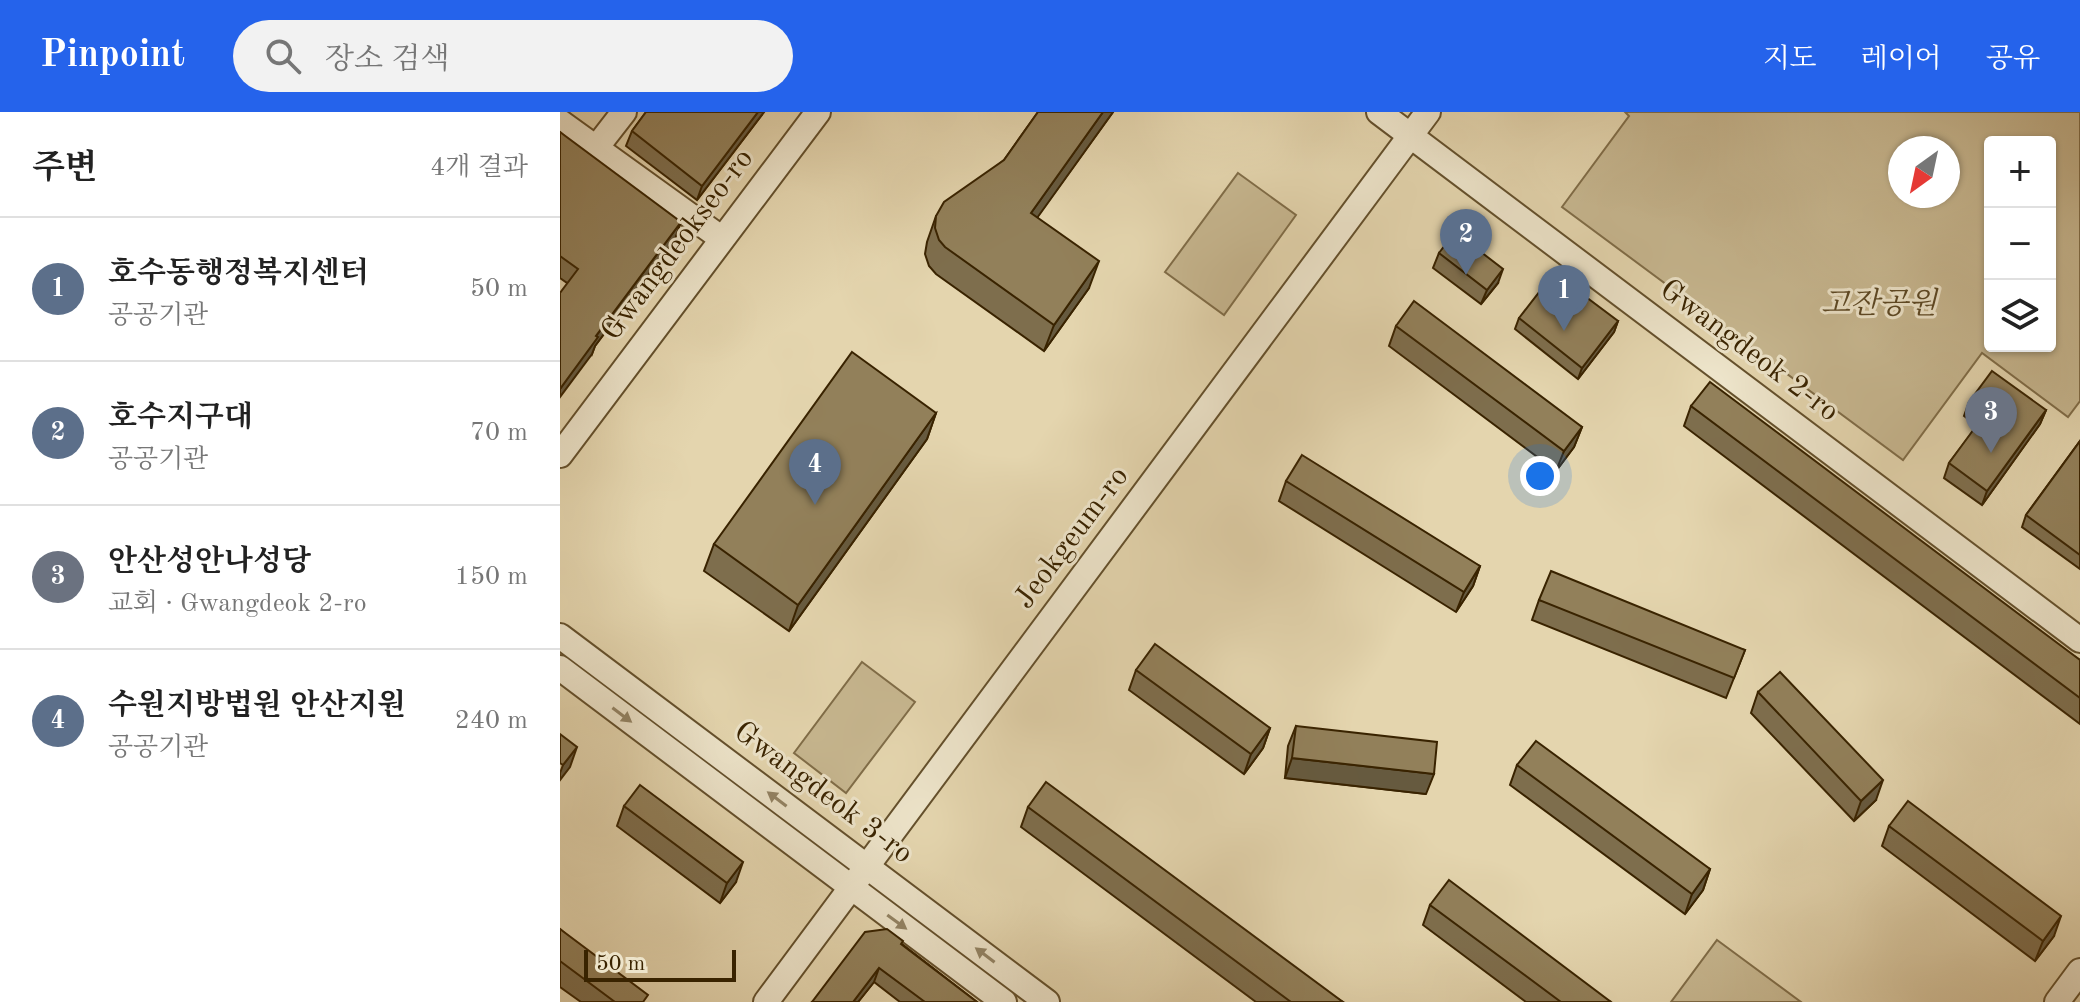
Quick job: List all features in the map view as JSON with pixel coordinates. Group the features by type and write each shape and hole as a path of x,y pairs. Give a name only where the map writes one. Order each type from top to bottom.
{"street":[{"path":"596,148 624,112"},
{"name":"Gwangdeokseo-ro","path":"560,455 818,112"},
{"name":"Gwangdeok 2-ro","path":"1379,112 2080,640"},
{"name":"Jeokgeum-ro","path":"766,1002 1428,112"},
{"path":"560,122 721,238"},
{"name":"Gwangdeok 3-ro","path":"560,636 1047,1002"},
{"name":"Gwangdeok 3-ro","path":"560,668 1004,1002"},
{"path":"2057,1002 2080,971"}],"green space":[{"name":"고잔공원","path":"1625,112 2080,112 2080,401 2068,417 1982,353 1903,460 1562,207 1629,116"},
{"path":"1238,173 1296,215 1224,315 1165,272"},
{"path":"862,662 915,702 846,793 794,753"},
{"path":"1717,940 1801,1002 1671,1002"}],"building":[{"path":"646,112 758,112 702,186 632,131"},
{"path":"1038,112 1103,112 1031,213 1099,261 1054,325 945,247 935,228 936,216 944,202 1004,160"},
{"path":"560,132 681,222 560,389 560,293 578,269 560,256"},
{"path":"1455,232 1503,269 1487,290 1439,253"},
{"path":"1554,273 1618,321 1582,368 1519,318"},
{"path":"1414,301 1582,427 1564,451 1396,326"},
{"path":"852,352 936,413 798,605 714,544"},
{"path":"1992,371 2046,410 1987,491 1949,463 1985,414 1969,402"},
{"path":"1710,382 2080,660 2080,698 1691,406"},
{"path":"2080,441 2080,555 2026,515"},
{"path":"1302,455 1480,566 1464,592 1286,481"},
{"path":"1551,571 1745,650 1734,678 1539,600"},
{"path":"1155,644 1270,728 1251,754 1136,670"},
{"path":"1780,672 1883,780 1861,801 1758,692"},
{"path":"1296,726 1437,742 1434,774 1292,758"},
{"path":"560,734 577,747 563,765 560,763"},
{"path":"1536,741 1710,869 1692,894 1517,765"},
{"path":"1046,782 1343,1002 1291,1002 1028,807"},
{"path":"640,785 743,862 727,883 624,806"},
{"path":"1908,801 2061,916 2043,941 1889,826"},
{"path":"1449,880 1611,1002 1561,1002 1430,905"},
{"path":"560,929 648,995 643,1002 615,1002 560,961"},
{"path":"887,929 903,941 901,944 977,1002 925,1002 879,968 853,1002 812,1002 865,932"}],"place":[{"name":"호수지구대","path":"1466,275"},
{"name":"호수동행정복지센터","path":"1564,331"},
{"name":"안산성안나성당","path":"1991,453"},
{"name":"수원지방법원 안산지원","path":"815,505"}]}
